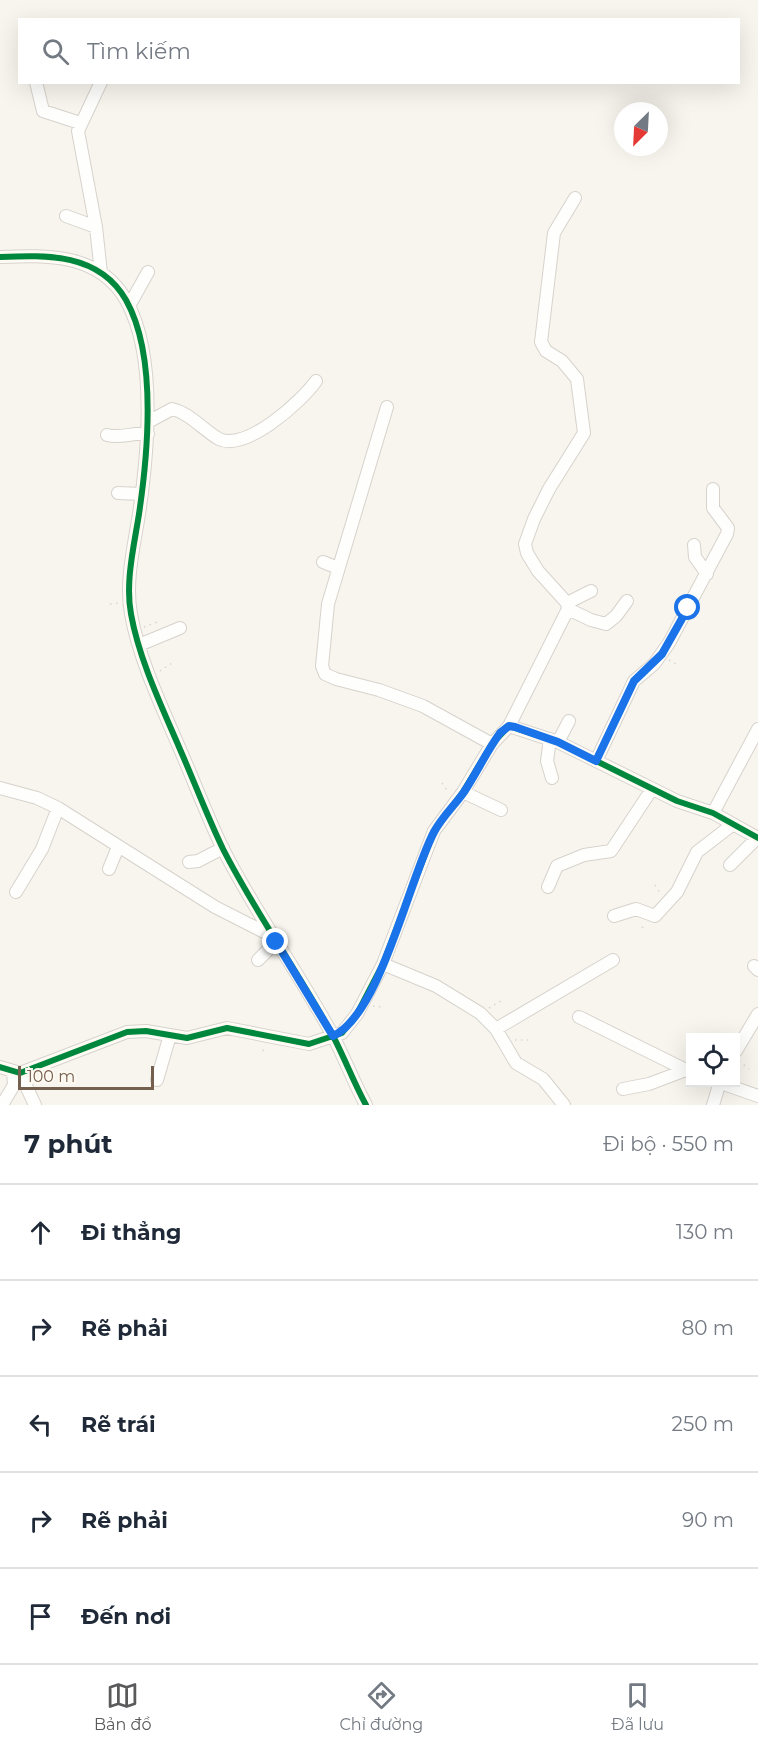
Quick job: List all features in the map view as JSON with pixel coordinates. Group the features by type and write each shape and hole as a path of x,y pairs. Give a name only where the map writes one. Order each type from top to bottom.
{"street":[{"path":"36,84 43,111 80,123"},
{"path":"100,84 80,123 78,140 96,227 101,273"},
{"path":"575,198 554,232 542,342 546,351 562,361 577,379 584,433 549,489 531,525 525,544 532,563 568,606 591,620 606,624 616,616 627,601"},
{"path":"66,216 96,227"},
{"path":"0,257 47,255 71,259 101,273 124,297 129,306 143,356 148,428 129,602 139,645 223,848 274,939 333,1036 366,1105"},
{"path":"129,306 148,272"},
{"path":"107,435 119,438 130,432 148,428 172,409 221,440 237,438 278,420 305,396 316,381"},
{"path":"387,407 380,437 328,604 322,666 326,674 423,706 492,744"},
{"path":"596,761 634,681 662,654 707,574 728,528 713,508 713,489"},
{"path":"118,493 142,494"},
{"path":"694,545 695,557 707,574"},
{"path":"323,562 338,568"},
{"path":"2,1105 18,1075 128,1032 146,1031 198,1036 228,1028 243,1029 292,1043 309,1044 333,1036 351,1023 383,964 434,831 464,792 492,744 509,726 568,606 591,591"},
{"path":"139,645 180,628"},
{"path":"552,778 547,761 554,740 569,721"},
{"path":"509,726 554,740 652,789 713,813 758,838 730,865"},
{"path":"713,813 758,729"},
{"path":"0,788 37,798 58,808 214,908 274,939"},
{"path":"548,887 557,866 584,855 610,851 652,789"},
{"path":"464,792 501,810"},
{"path":"16,892 42,849 58,808"},
{"path":"614,916 636,909 655,916 677,892 696,852 732,825"},
{"path":"109,869 118,847"},
{"path":"189,862 198,861 223,848"},
{"path":"258,960 274,939"},
{"path":"496,1029 613,960"},
{"path":"383,964 436,986 480,1012 496,1029 516,1062 547,1083 564,1105"},
{"path":"740,1043 758,1014"},
{"path":"579,1017 686,1070"},
{"path":"157,1080 170,1035"},
{"path":"0,1067 18,1075 35,1105"},
{"path":"623,1089 649,1084 686,1072"},
{"path":"18,1075 20,1096"},
{"path":"713,1105 718,1087"},
{"path":"731,1087 758,1096"}],"path":[{"path":"135,631 160,621"},
{"path":"151,676 172,663"},
{"path":"480,1012 501,1001"},
{"path":"740,1062 749,1069"}],"cycle path":[{"path":"0,257 53,257 87,265 102,273 115,285 126,300 136,322 142,348 148,405 145,463 129,589 131,614 139,648 223,849 249,897 333,1036 366,1105"},
{"path":"0,1067 20,1073 127,1032 146,1031 187,1038 227,1028 309,1044 342,1033 357,1014 383,964 434,831 463,792 492,744 509,726 558,742 677,801 713,813 758,838"}],"route":[{"path":"276,942 333,1036 342,1033 363,1004 383,964 434,831 464,792 500,733 509,726 515,727 558,742 596,761 634,681 662,654 688,608"}]}
